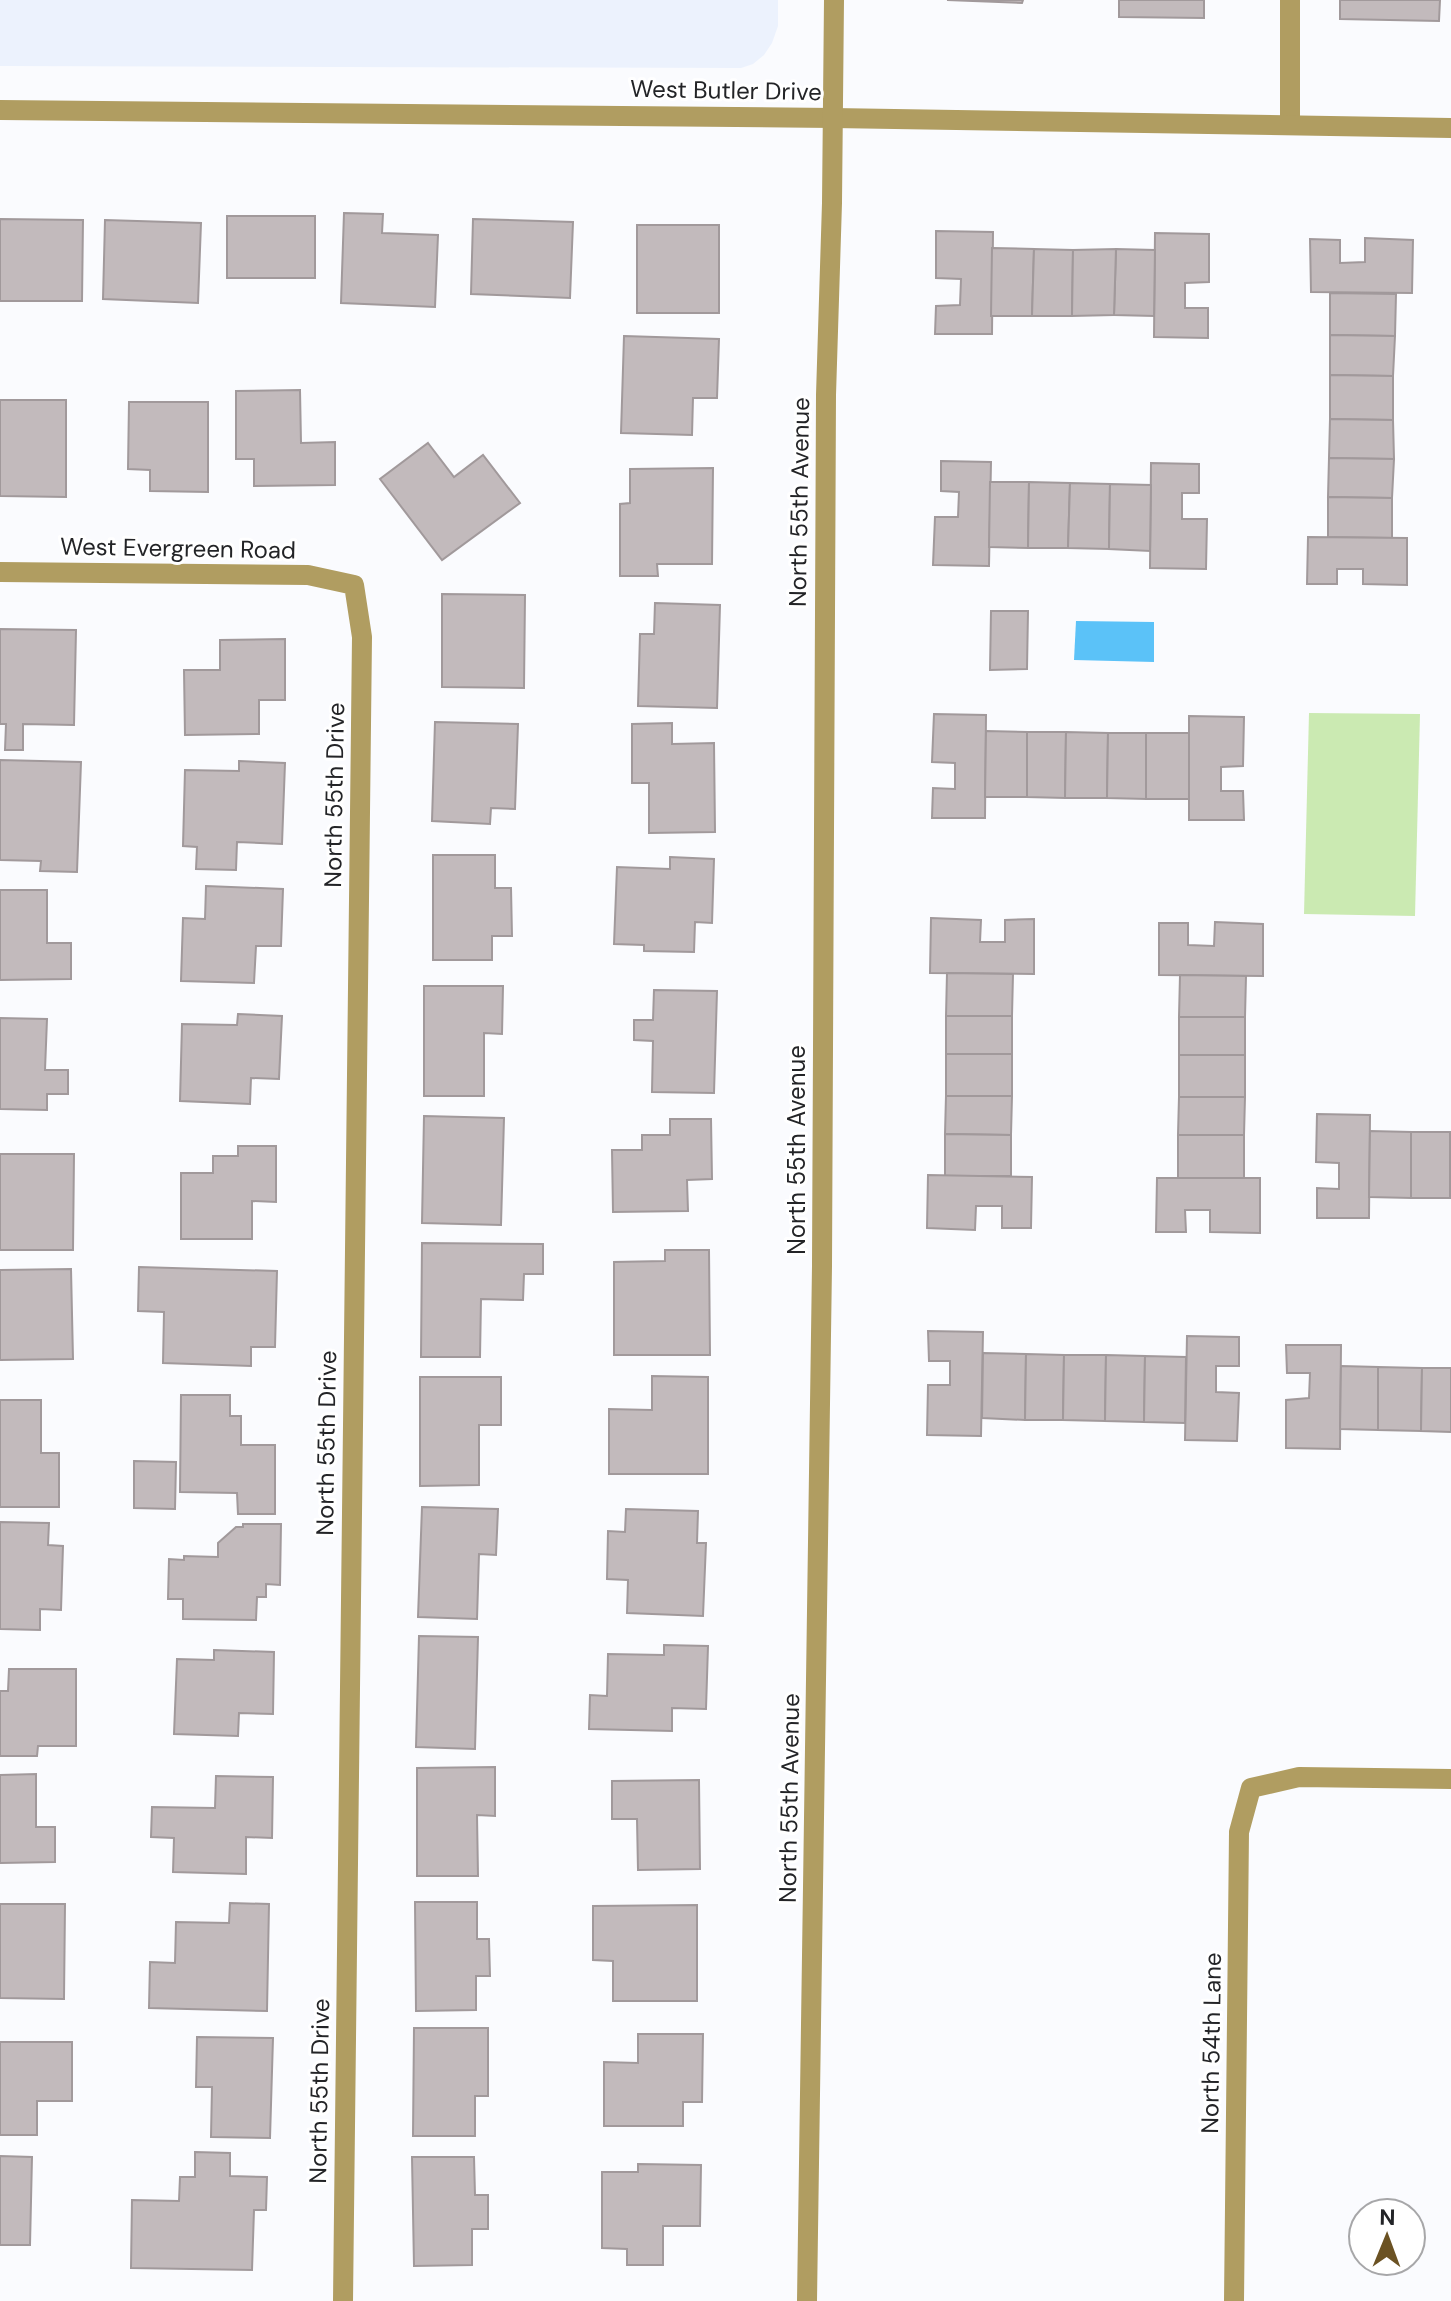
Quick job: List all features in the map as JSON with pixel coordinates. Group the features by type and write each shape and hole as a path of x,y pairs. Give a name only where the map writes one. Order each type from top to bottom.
{"street":[{"name":"North 55th Avenue","path":"807,2301 822,1266 826,410 834,0"},
{"path":"1290,0 1290,125"},
{"name":"West Butler Drive","path":"0,110 1451,128"},
{"name":"West Evergreen Road","path":"0,572 308,575 354,585"},
{"name":"North 55th Drive","path":"343,2301 362,637 354,585"},
{"name":"North 54th Lane","path":"1234,2301 1239,1832 1251,1788 1299,1777 1451,1779"}],"shaded area":[{"path":"0,0 778,0 778,26 764,55 753,64 741,68 0,66"}],"green space":[{"path":"1309,713 1420,714 1415,916 1304,914"}],"water":[{"path":"1076,621 1154,622 1154,662 1074,660"}],"building":[{"path":"947,0 1023,0 1022,3"},
{"path":"1119,0 1204,0 1204,18 1119,17"},
{"path":"1340,0 1440,0 1439,21 1340,19"},
{"path":"344,213 383,214 382,233 438,235 435,307 341,303"},
{"path":"227,216 315,216 315,278 227,278"},
{"path":"0,219 83,220 82,301 0,301"},
{"path":"473,219 573,222 570,298 471,294"},
{"path":"105,220 201,223 198,303 103,299"},
{"path":"637,225 719,225 719,313 637,313"},
{"path":"936,231 993,232 992,334 935,334 936,306 960,305 961,279 936,278"},
{"path":"1155,233 1209,234 1209,282 1185,283 1185,308 1208,308 1208,338 1154,337"},
{"path":"1365,238 1413,240 1412,293 1311,292 1310,239 1340,240 1340,263 1365,262"},
{"path":"992,248 1034,249 1032,316 991,316"},
{"path":"1034,249 1073,250 1072,316 1032,316"},
{"path":"1116,249 1155,250 1154,316 1114,315"},
{"path":"1116,249 1114,315 1072,316 1073,250"},
{"path":"1330,293 1396,294 1395,336 1330,335"},
{"path":"1330,335 1395,336 1393,376 1330,375"},
{"path":"624,336 719,339 717,398 693,398 692,435 621,433"},
{"path":"1330,375 1393,376 1393,420 1330,419"},
{"path":"300,390 301,443 335,442 335,485 254,486 254,459 236,459 236,391"},
{"path":"0,400 66,400 66,497 0,496"},
{"path":"129,402 208,402 208,492 150,491 150,470 128,469"},
{"path":"1330,419 1393,420 1394,459 1329,458"},
{"path":"428,443 454,477 483,455 520,503 442,560 380,479"},
{"path":"1329,458 1394,459 1392,498 1328,497"},
{"path":"941,461 991,462 989,566 933,565 935,517 958,517 959,492 941,491"},
{"path":"1151,463 1199,464 1199,493 1182,493 1182,519 1207,519 1206,569 1150,568"},
{"path":"713,468 712,564 657,564 658,576 620,576 620,504 630,503 630,469"},
{"path":"990,482 1029,482 1028,548 989,547"},
{"path":"1029,482 1070,483 1068,548 1028,548"},
{"path":"1070,483 1110,484 1109,549 1068,548"},
{"path":"1110,484 1151,485 1150,551 1109,549"},
{"path":"1328,497 1392,498 1392,538 1328,537"},
{"path":"1308,537 1407,538 1407,585 1363,584 1363,569 1337,569 1337,584 1307,584"},
{"path":"442,594 525,595 524,688 442,687"},
{"path":"655,603 720,605 717,708 638,706 640,634 654,634"},
{"path":"991,611 1028,611 1027,669 990,670"},
{"path":"0,629 76,630 74,725 23,724 23,750 5,750 6,724 0,724"},
{"path":"285,639 285,700 259,700 259,734 185,735 184,670 220,670 220,640"},
{"path":"934,714 986,715 985,818 932,818 933,788 955,789 955,763 932,762"},
{"path":"1189,716 1244,717 1243,766 1221,767 1221,791 1243,791 1244,820 1189,820"},
{"path":"435,722 518,724 515,809 491,808 490,824 432,821"},
{"path":"672,723 672,744 714,743 715,832 649,833 649,783 632,783 632,724"},
{"path":"986,731 1027,732 1027,797 985,797"},
{"path":"1027,732 1066,732 1065,798 1027,797"},
{"path":"1066,732 1108,733 1107,798 1065,798"},
{"path":"1108,733 1146,733 1146,799 1107,798"},
{"path":"1146,733 1189,733 1189,799 1146,799"},
{"path":"0,760 81,762 77,872 40,871 41,861 0,860"},
{"path":"239,761 285,763 282,844 237,842 236,870 196,869 197,847 183,846 185,770 239,771"},
{"path":"433,855 495,855 495,888 511,888 512,936 492,936 492,960 433,960"},
{"path":"670,857 714,859 712,923 695,922 694,952 644,951 644,945 614,944 617,867 670,869"},
{"path":"206,886 283,889 281,946 256,946 254,983 181,981 183,918 205,919"},
{"path":"0,890 47,890 47,943 71,943 71,979 0,980"},
{"path":"931,918 981,920 980,942 1005,942 1005,920 1034,919 1034,974 930,973"},
{"path":"1215,922 1263,924 1263,976 1159,975 1159,923 1188,923 1188,945 1214,946"},
{"path":"947,973 1013,974 1012,1016 946,1016"},
{"path":"1180,975 1246,976 1245,1017 1179,1017"},
{"path":"424,986 503,986 502,1034 484,1033 484,1096 424,1096"},
{"path":"654,990 717,991 714,1093 652,1092 653,1041 634,1040 634,1020 653,1020"},
{"path":"238,1014 282,1016 279,1079 251,1078 250,1104 180,1101 182,1024 237,1025"},
{"path":"946,1016 1012,1016 1012,1054 946,1054"},
{"path":"1179,1017 1245,1017 1245,1055 1179,1055"},
{"path":"0,1018 47,1019 45,1070 68,1070 68,1094 47,1094 47,1110 0,1109"},
{"path":"946,1054 1012,1054 1012,1096 946,1096"},
{"path":"1179,1055 1245,1055 1245,1097 1179,1097"},
{"path":"946,1096 1012,1096 1011,1135 945,1134"},
{"path":"1179,1097 1245,1097 1244,1135 1178,1135"},
{"path":"1317,1114 1370,1115 1369,1218 1317,1218 1317,1188 1339,1189 1339,1163 1316,1162"},
{"path":"424,1116 504,1118 501,1225 422,1223"},
{"path":"670,1119 711,1119 712,1179 687,1180 688,1211 613,1212 612,1150 642,1150 642,1135 670,1135"},
{"path":"1370,1131 1411,1132 1411,1198 1369,1197"},
{"path":"1411,1132 1450,1132 1450,1198 1411,1198"},
{"path":"945,1134 1011,1135 1011,1176 945,1176"},
{"path":"1178,1135 1244,1135 1244,1178 1178,1178"},
{"path":"238,1146 276,1146 276,1202 252,1201 252,1239 181,1239 181,1173 213,1173 213,1156 238,1156"},
{"path":"0,1154 74,1154 73,1250 0,1250"},
{"path":"928,1175 1032,1177 1031,1228 1002,1228 1002,1206 976,1206 975,1230 927,1228"},
{"path":"1157,1178 1260,1178 1260,1233 1210,1232 1210,1210 1185,1210 1186,1232 1156,1232"},
{"path":"422,1243 543,1244 543,1274 524,1274 523,1300 481,1299 480,1357 421,1357"},
{"path":"665,1250 709,1250 710,1355 614,1355 614,1262 665,1261"},
{"path":"139,1267 277,1271 275,1347 251,1347 251,1366 163,1363 164,1312 138,1311"},
{"path":"71,1269 73,1359 0,1360 0,1270"},
{"path":"928,1331 983,1332 981,1436 927,1435 928,1385 950,1385 950,1361 929,1361"},
{"path":"1187,1336 1239,1337 1239,1366 1216,1366 1216,1392 1239,1393 1237,1441 1185,1440"},
{"path":"1286,1345 1341,1345 1340,1449 1286,1448 1286,1400 1309,1398 1310,1373 1287,1373"},
{"path":"983,1353 1026,1354 1025,1420 982,1418"},
{"path":"1026,1354 1064,1355 1063,1420 1025,1420"},
{"path":"1064,1355 1106,1355 1105,1421 1063,1420"},
{"path":"1106,1355 1145,1356 1144,1422 1105,1421"},
{"path":"1145,1356 1186,1357 1185,1423 1144,1422"},
{"path":"1341,1366 1378,1367 1378,1430 1340,1429"},
{"path":"1378,1367 1422,1368 1421,1431 1378,1430"},
{"path":"1422,1368 1451,1368 1451,1432 1421,1431"},
{"path":"652,1376 708,1377 708,1474 609,1474 609,1409 652,1410"},
{"path":"420,1377 501,1377 501,1425 479,1425 479,1485 420,1486"},
{"path":"181,1395 230,1395 230,1416 241,1416 241,1445 275,1445 275,1514 238,1514 237,1493 180,1492"},
{"path":"0,1400 41,1400 41,1453 59,1453 59,1507 0,1507"},
{"path":"134,1461 176,1462 175,1509 134,1508"},
{"path":"422,1507 498,1509 496,1555 479,1554 477,1619 418,1617"},
{"path":"626,1509 698,1511 697,1543 706,1543 703,1616 627,1613 628,1580 607,1579 608,1531 625,1532"},
{"path":"0,1522 49,1523 48,1545 63,1546 61,1610 40,1609 40,1630 0,1629"},
{"path":"243,1524 281,1524 280,1585 266,1584 266,1597 257,1597 256,1620 183,1619 183,1599 168,1599 169,1559 218,1557 218,1543"},
{"path":"419,1636 478,1637 475,1749 416,1747"},
{"path":"664,1645 708,1646 706,1709 672,1708 672,1731 589,1729 590,1695 607,1696 608,1654 664,1655"},
{"path":"214,1650 274,1652 273,1714 239,1713 238,1736 174,1734 177,1659 214,1660"},
{"path":"9,1669 76,1669 76,1746 38,1746 37,1756 0,1756 0,1691 8,1691"},
{"path":"495,1767 495,1816 477,1815 478,1876 417,1876 417,1768"},
{"path":"36,1774 36,1827 55,1827 55,1862 0,1863 0,1775"},
{"path":"216,1776 273,1777 272,1838 246,1837 246,1874 173,1872 174,1838 151,1837 152,1807 215,1808"},
{"path":"699,1780 700,1869 638,1870 637,1819 612,1819 612,1781"},
{"path":"415,1902 477,1902 477,1939 489,1939 490,1976 476,1976 476,2010 416,2011"},
{"path":"230,1903 269,1904 267,2011 149,2008 150,1962 175,1963 176,1922 229,1923"},
{"path":"0,1904 65,1904 64,1999 0,1998"},
{"path":"697,1905 697,2001 613,2001 613,1961 593,1960 593,1906"},
{"path":"414,2028 488,2028 488,2096 475,2096 475,2136 413,2136"},
{"path":"638,2034 703,2034 702,2102 683,2102 683,2126 604,2126 604,2062 638,2063"},
{"path":"197,2037 273,2038 270,2138 211,2137 212,2087 196,2087"},
{"path":"0,2042 72,2042 72,2101 37,2101 37,2135 0,2135"},
{"path":"195,2152 230,2153 230,2176 267,2177 266,2210 254,2210 252,2270 131,2268 132,2200 179,2201 180,2177 195,2177"},
{"path":"0,2156 32,2157 30,2245 0,2245"},
{"path":"412,2157 474,2157 475,2195 488,2195 488,2229 472,2229 472,2265 414,2266"},
{"path":"638,2164 701,2165 700,2226 663,2226 663,2265 627,2265 627,2249 602,2248 602,2172 638,2172"}]}
